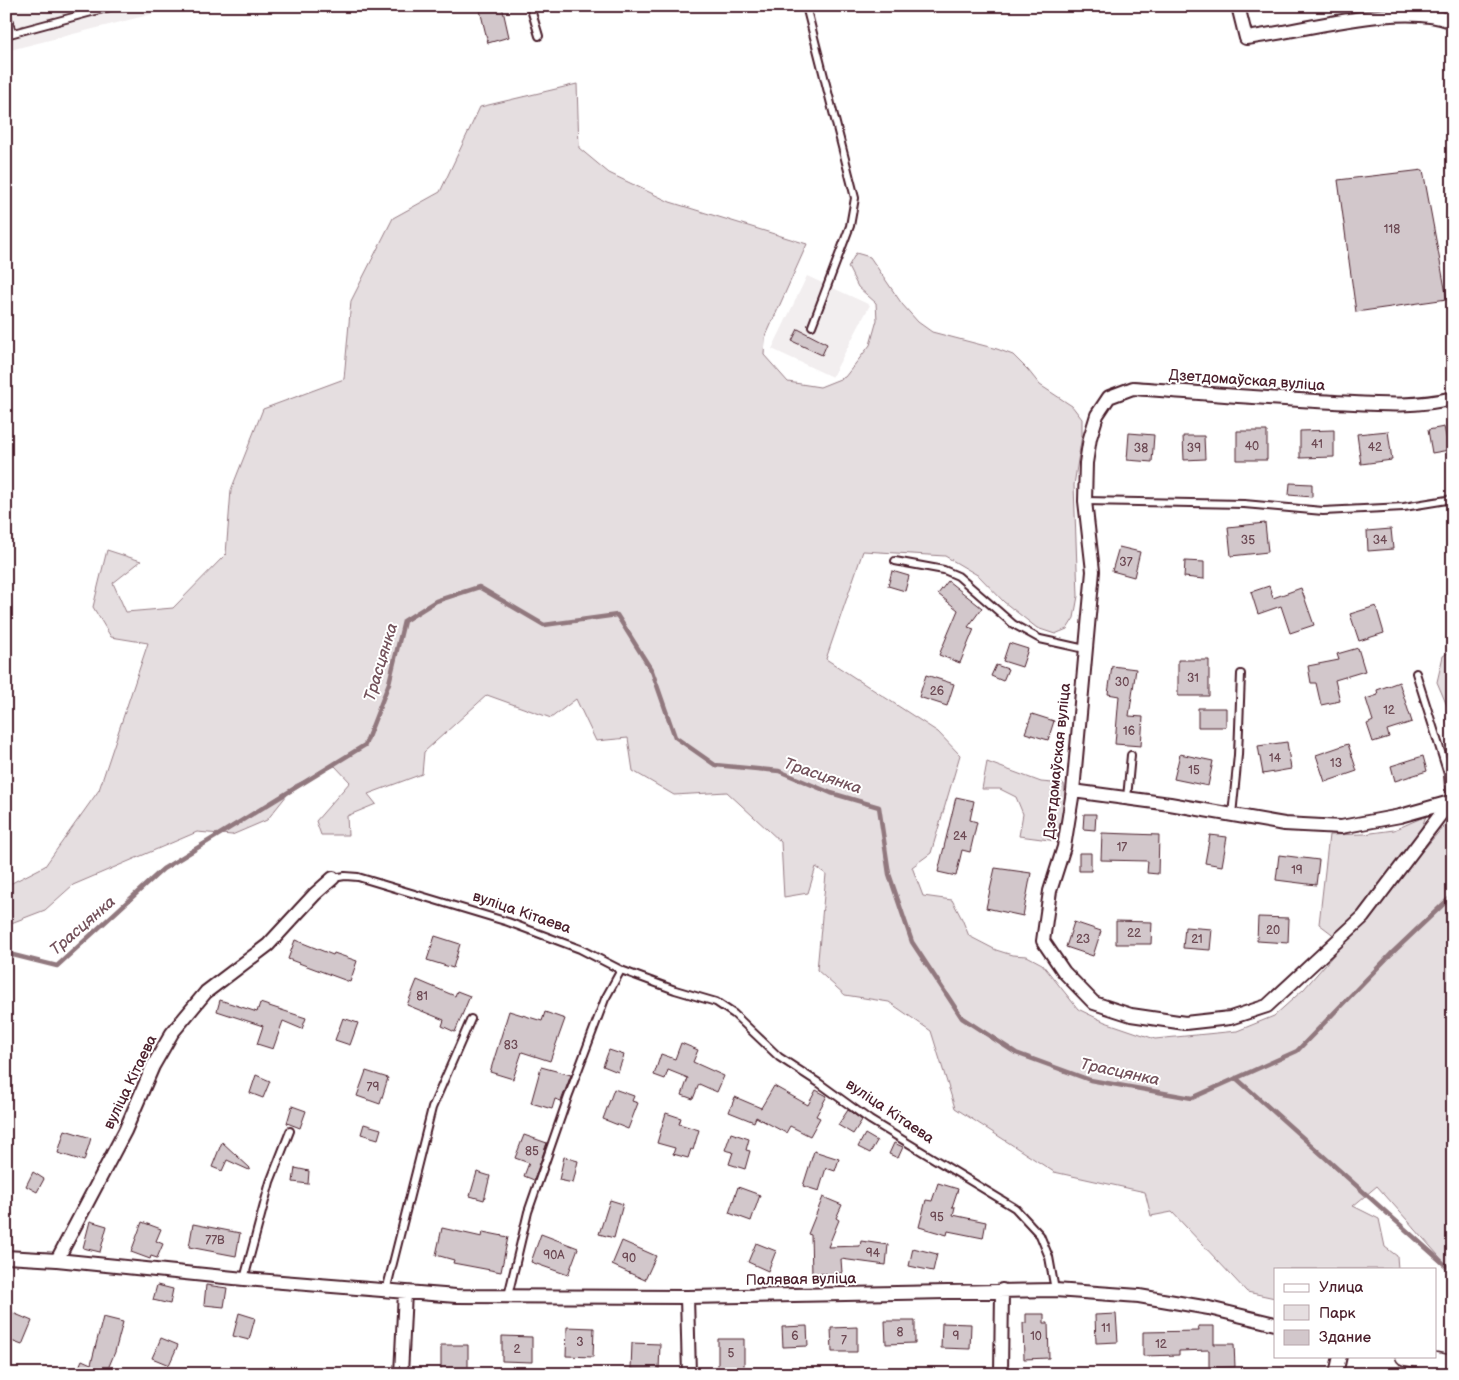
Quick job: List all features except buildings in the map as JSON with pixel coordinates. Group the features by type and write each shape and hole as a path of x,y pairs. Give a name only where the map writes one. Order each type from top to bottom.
{"street":[{"path":"1238,6 1246,38 1369,17 1421,15 1442,17 1453,22"},
{"name":"Дзетдомаўская вуліца","path":"1452,802 1363,917 1267,1006 1230,1018 1185,1023 1131,1016 1094,1003 1064,972 1043,941 1050,891 1064,847 1073,792 1093,571 1085,501 1089,446 1097,415 1109,397 1133,388 1392,405 1435,403 1453,398"},
{"path":"1073,792 1127,798 1284,824 1341,827 1400,816 1452,802"},
{"name":"вуліца Кітаева","path":"57,1260 125,1130 153,1066 172,1033 206,992 268,945 315,894 333,878"},
{"path":"6,1257 405,1292 401,1374"},
{"path":"1001,1374 1002,1290"},
{"name":"Палявая вуліца","path":"405,1292 508,1297 687,1297 1055,1290 1140,1296 1209,1308 1274,1324"},
{"path":"687,1297 689,1374"},
{"path":"1336,1374 1340,1358"},
{"path":"1416,1358 1453,1365"}],"lane":[{"path":"6,12 9,34 114,6"},
{"path":"530,6 539,36"},
{"path":"806,6 855,198 850,226 812,326"},
{"path":"1085,501 1244,504 1323,511 1404,507 1453,499"},
{"path":"894,561 944,570 958,576 1013,624 1040,639 1085,649"},
{"path":"1416,673 1448,774 1452,802"},
{"path":"1232,815 1238,755 1242,674"},
{"path":"1127,798 1131,755"},
{"name":"вуліца Кітаева","path":"333,878 345,876 358,877 508,922 580,949 621,970 675,990 716,1002 734,1014 779,1057 870,1120 1015,1208 1040,1235 1049,1258 1055,1290"},
{"path":"508,1297 528,1212 604,999 621,970"},
{"path":"386,1291 432,1108 472,1019"},
{"path":"244,1279 270,1182 290,1132"}],"shaded area":[{"path":"6,6 184,6 6,51"},
{"path":"807,276 870,305 832,377 772,349"}],"green space":[{"path":"577,84 579,148 609,173 670,202 807,244 765,338 764,355 788,382 820,387 845,377 870,345 877,320 876,303 858,287 848,267 856,253 870,257 902,304 918,322 932,332 1013,355 1040,385 1072,406 1082,419 1082,435 1074,485 1078,596 1074,618 1067,629 1055,634 1037,628 1004,602 979,576 945,556 863,551 826,659 938,732 960,755 931,853 912,867 923,896 952,900 969,936 996,950 1012,955 1027,956 1042,964 1078,1009 1105,1022 1155,1039 1237,1031 1274,1016 1304,989 1344,943 1319,924 1329,835 1364,834 1394,830 1426,816 1417,840 1425,848 1453,815 1453,1272 1377,1186 1353,1206 1379,1219 1385,1247 1397,1256 1398,1268 1274,1268 1274,1298 1247,1292 1172,1212 1151,1216 1145,1192 1054,1172 955,1108 931,1031 889,1002 845,995 817,970 826,874 816,867 808,893 784,897 781,842 727,792 674,795 633,771 628,738 596,741 576,699 551,718 487,695 424,752 422,774 368,794 376,804 347,816 348,835 321,835 316,821 350,782 335,766 295,785 267,820 232,835 197,832 73,885 45,910 6,925 6,886 45,866 99,790 148,643 111,637 93,607 107,550 141,561 113,583 126,612 173,608 226,554 231,490 263,409 344,379 351,301 393,218 440,192 480,107"},
{"path":"1453,650 1453,720 1437,682 1443,656"},
{"path":"987,762 1041,782 1064,784 1065,801 1057,841 1019,836 1023,814 1016,797 1000,789 982,789"}],"waterway":[{"name":"Трасцянка","path":"6,956 9,954 57,966 163,869 365,745 389,683 404,621 436,601 479,587 544,625 617,615 652,671 675,737 715,765 779,771 831,793 879,807 889,874 912,942 962,1018 1016,1053 1090,1080 1192,1098 1297,1051 1391,954 1453,895"},
{"path":"1236,1078 1453,1272"}]}
